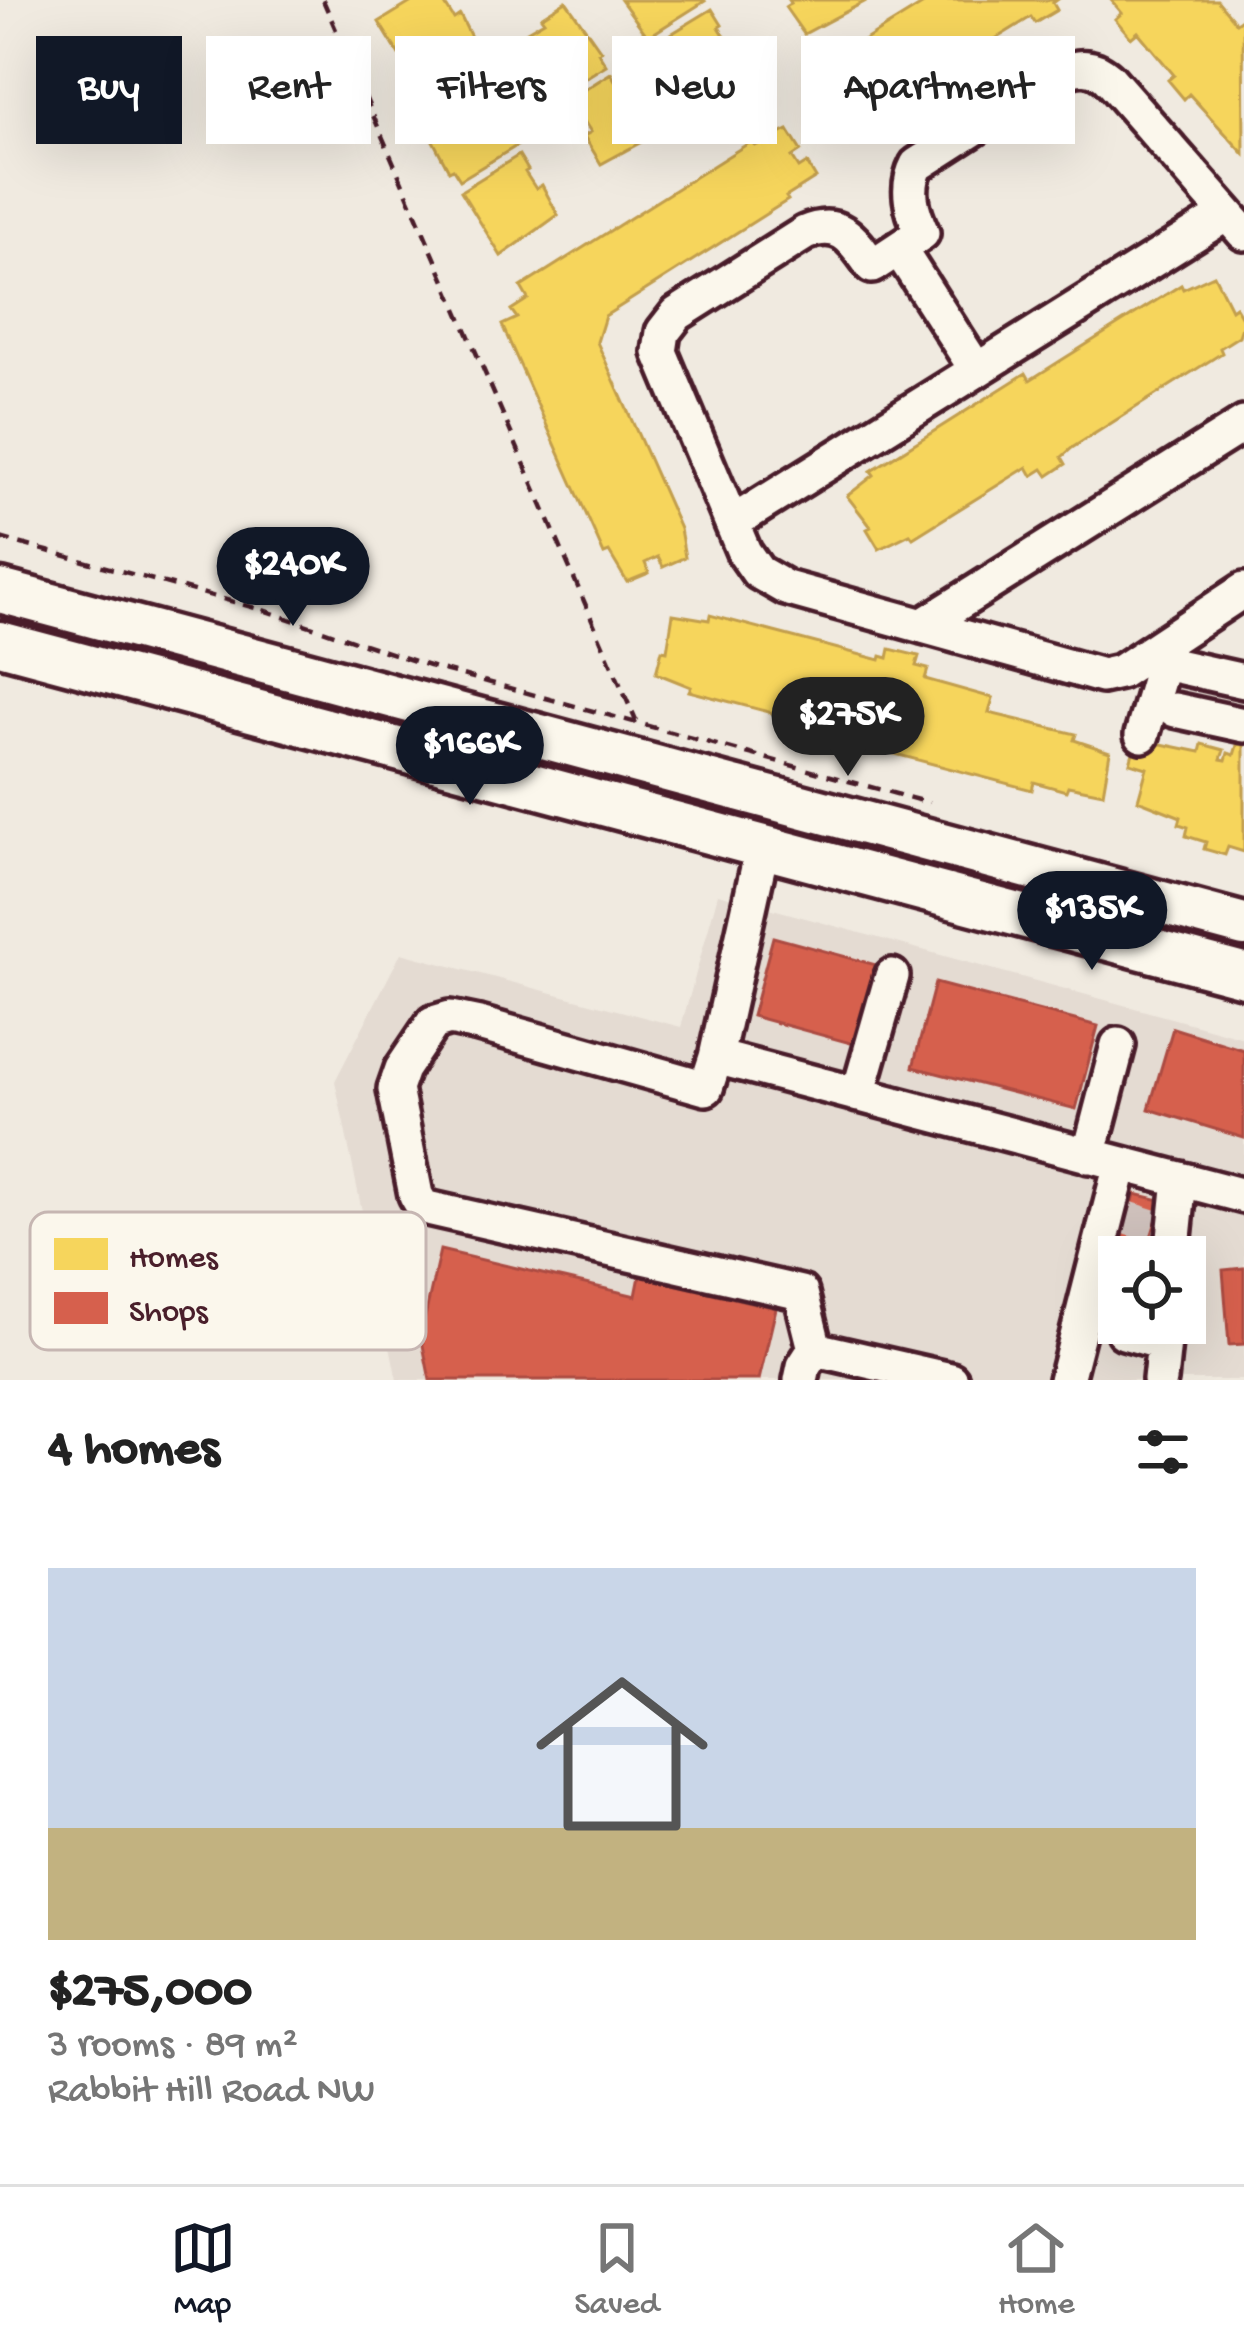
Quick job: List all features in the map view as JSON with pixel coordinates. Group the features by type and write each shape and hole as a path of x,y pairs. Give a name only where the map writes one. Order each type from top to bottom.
{"main road":[{"path":"0,591 1244,926"},
{"path":"0,643 1244,975"}],"lane":[{"path":"732,523 976,369 1235,224 1100,70 1080,67 1061,73 924,157 912,174 910,188 922,233 899,249 872,266 849,235 837,228 815,229 677,314 663,332 660,352 732,523 751,563 770,580 1102,676 1152,661 1243,600"},
{"path":"899,249 976,369"},
{"path":"922,626 1244,424"},
{"path":"1152,661 1244,681"},
{"path":"1142,735 1152,661"},
{"path":"1175,710 1244,725"},
{"path":"764,845 706,1088 450,1018 433,1023 402,1069 395,1089 416,1195 423,1207 801,1293 815,1348 801,1380"},
{"path":"858,1095 892,976"},
{"path":"1118,1045 1105,1160 1148,1229 1180,1179"},
{"path":"716,1057 1244,1196"},
{"path":"1066,1380 1098,1332"},
{"path":"1160,1380 1164,1344"},
{"path":"815,1348 951,1380"}],"path":[{"path":"323,0 637,724"},
{"path":"0,538 263,610 429,666 948,808"}],"shaded area":[{"path":"718,894 1244,1038 1244,1380 397,1380 391,1350 426,1350 426,1212 362,1212 335,1081 401,953 681,1027"}],"building: Homes":[{"path":"415,0 446,0 454,19 460,15 470,36 395,36 395,48 379,22"},
{"path":"621,0 705,1 650,36"},
{"path":"789,0 866,1 804,34 785,7"},
{"path":"930,0 1057,0 1053,3 1057,10 1035,23 1031,17 1000,36 872,36"},
{"path":"1111,0 1217,0 1236,23 1243,18 1244,154 1189,94 1184,99 1168,80 1174,75 1138,32 1131,38 1115,19 1122,13"},
{"path":"566,1 601,51 606,65 588,76 588,36 529,36 527,31 544,21 541,17"},
{"path":"712,9 725,36 668,36"},
{"path":"611,73 612,144 638,144 601,164 588,143 588,88"},
{"path":"788,130 801,151 792,157 799,168 807,163 816,178 605,316 597,342 680,529 685,557 663,567 658,557 645,563 649,573 627,582 609,552 604,554 502,325 517,318 511,310 528,299 521,287 747,144 777,144 777,135"},
{"path":"435,144 518,145 460,180 453,169 449,171"},
{"path":"519,155 536,189 542,185 558,215 501,256 461,191"},
{"path":"1214,275 1231,309 1235,306 1244,321 1239,336 1220,348 1222,353 1072,448 1062,457 1066,464 1048,476 1043,469 1032,476 1027,467 913,538 910,534 879,549 867,529 871,527 847,496 874,475 871,471 1026,373 1030,380 1181,285 1183,289"},
{"path":"673,614 709,620 710,615 880,660 881,656 888,658 890,649 919,656 916,666 928,669 925,679 993,698 989,713 1076,734 1074,740 1110,752 1103,793 1068,786 1066,791 1034,782 1032,790 857,744 859,736 689,691 691,687 656,673 662,650 667,651"},
{"path":"1137,739 1200,752 1202,744 1224,750 1221,759 1226,760 1228,753 1234,755 1239,739 1244,741 1244,852 1228,847 1225,855 1204,849 1206,842 1186,836 1188,827 1179,824 1181,817 1138,800 1147,768 1130,763"}],"building: Shops":[{"path":"773,937 876,965 854,1044 752,1016"},
{"path":"935,983 1098,1026 1076,1109 913,1067"},
{"path":"1173,1028 1244,1050 1244,1138 1149,1109"},
{"path":"1135,1194 1160,1200 1151,1236 1123,1236"},
{"path":"440,1250 636,1296 640,1276 776,1308 759,1380 430,1380 424,1350 426,1313"},
{"path":"1244,1268 1244,1344 1229,1345 1223,1270"}],"tunnel":[{"path":"1128,1218 1153,1226"}]}
